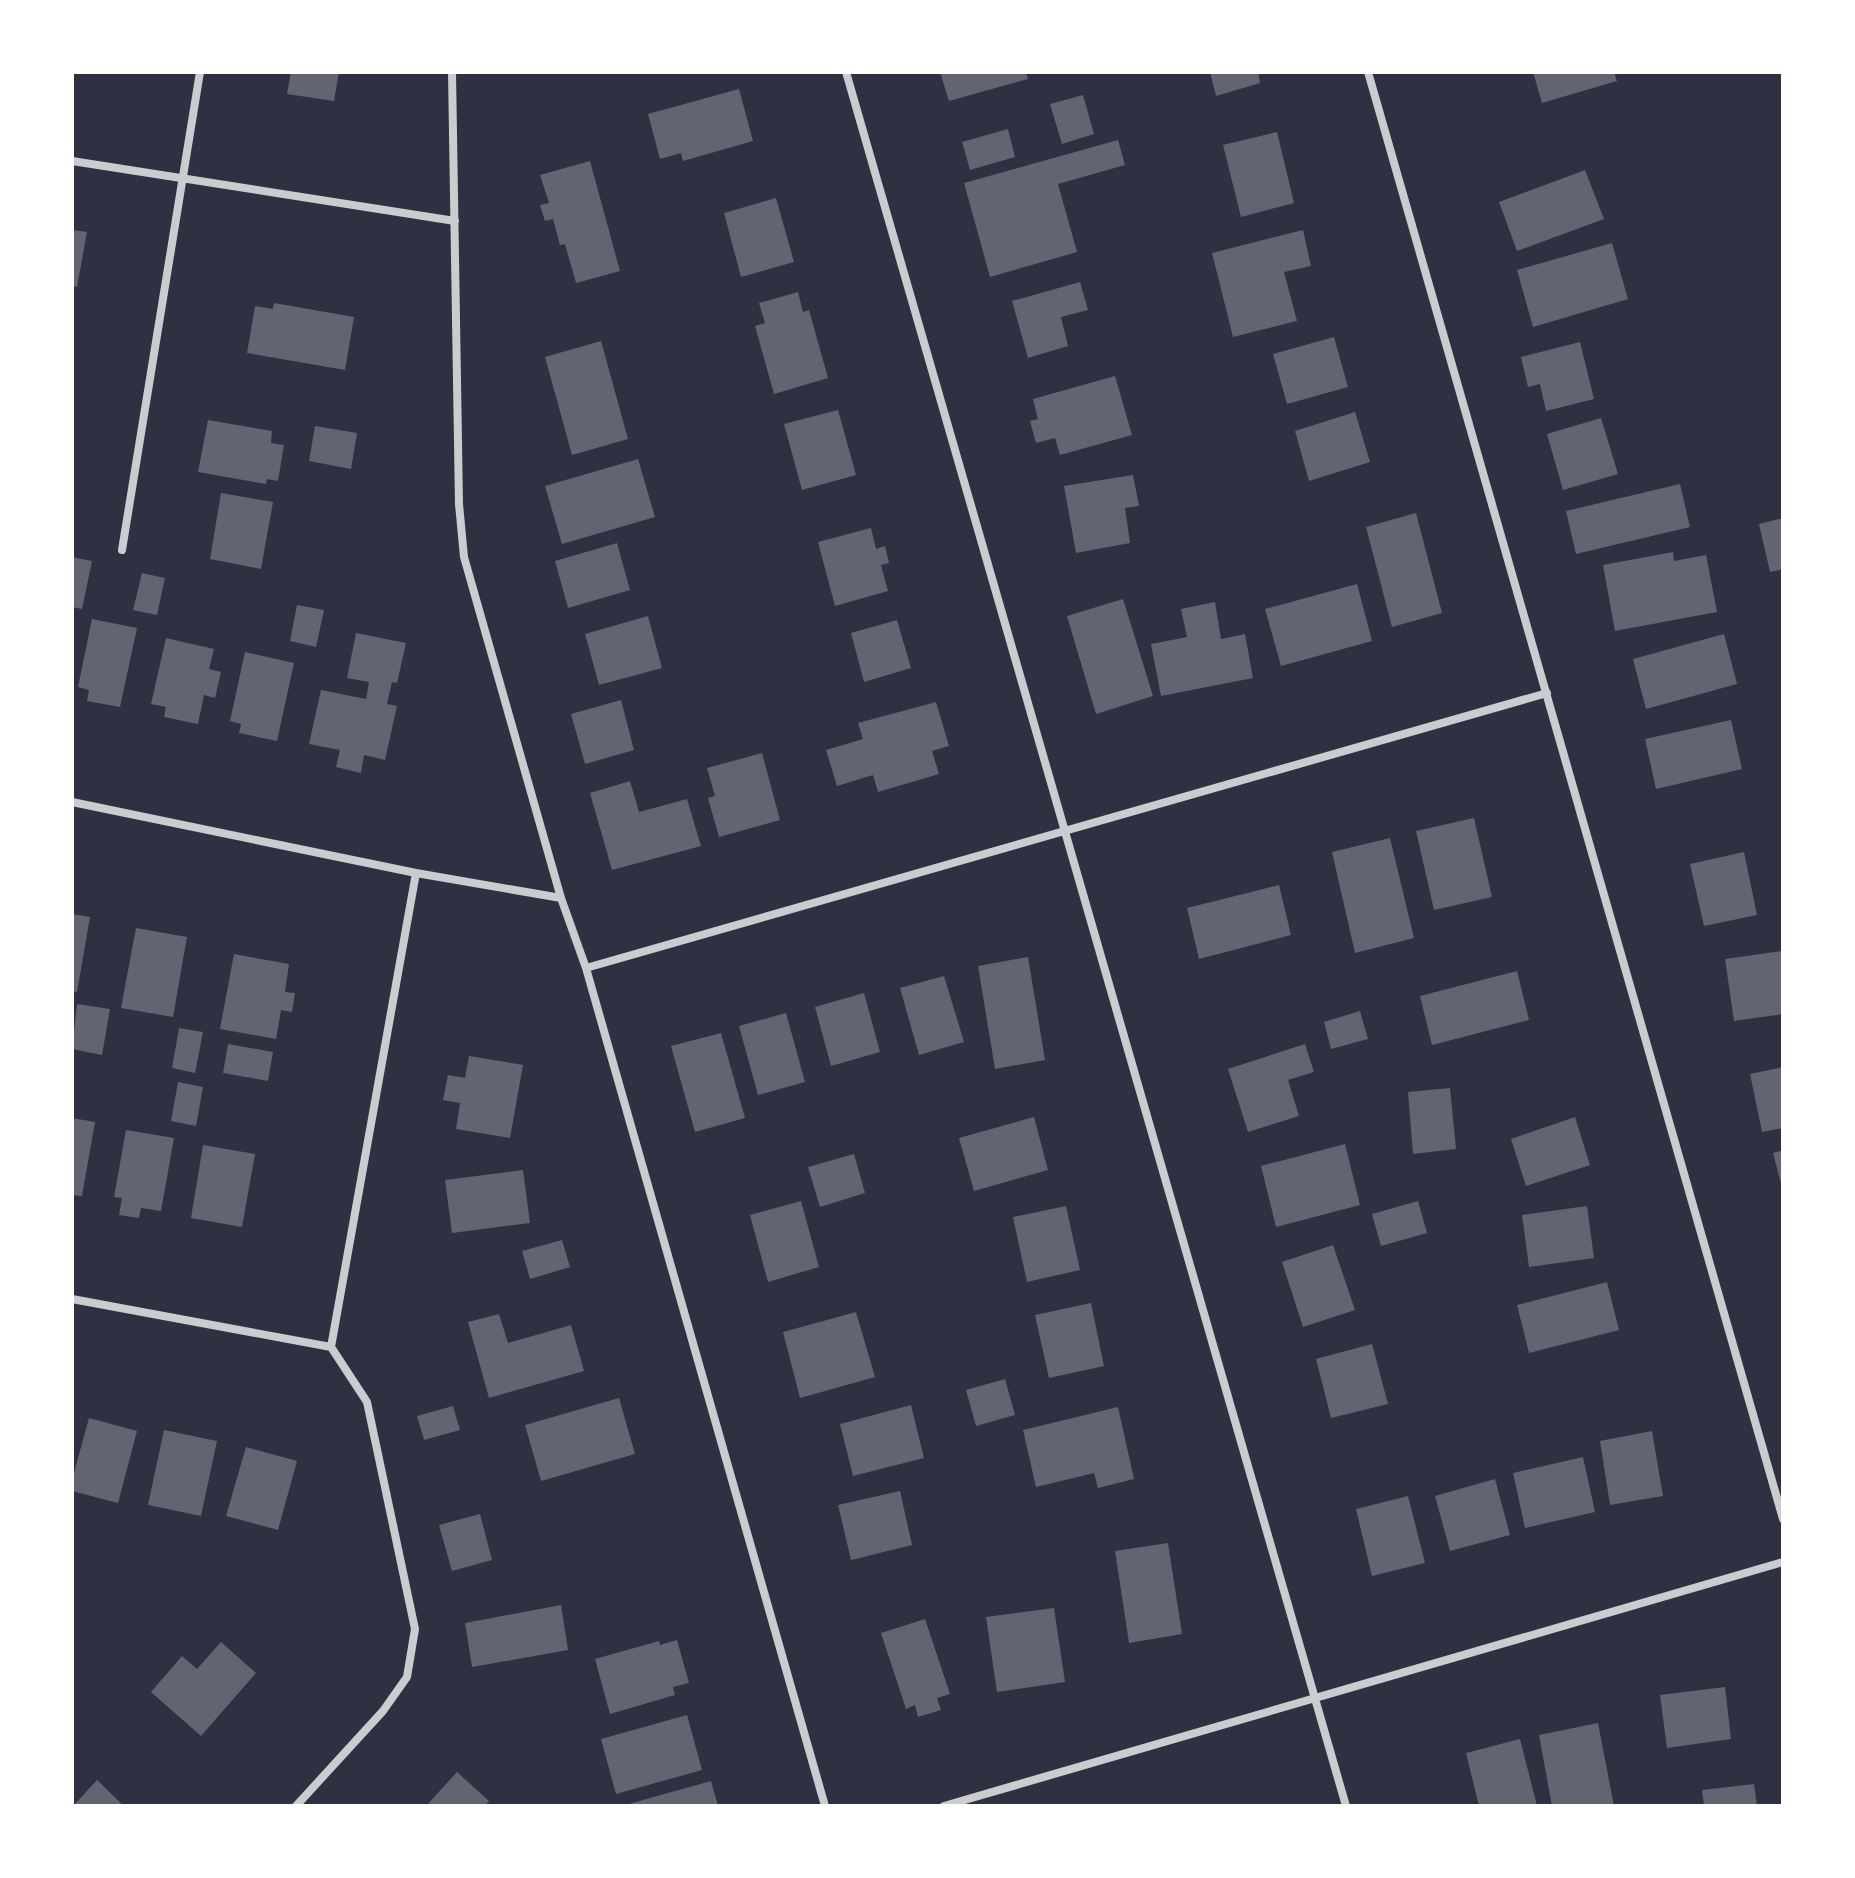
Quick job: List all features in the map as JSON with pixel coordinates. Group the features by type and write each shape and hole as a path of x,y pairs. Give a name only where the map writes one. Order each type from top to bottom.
{"street":[{"path":"122,550 200,72"},
{"path":"452,72 459,504 464,557 561,898 586,968 825,1806"},
{"path":"846,72 1346,1806"},
{"path":"1368,72 1783,1519"},
{"path":"72,161 455,221"},
{"path":"586,968 1547,693"},
{"path":"72,802 416,873 561,898"},
{"path":"296,1806 383,1711 407,1677 415,1629 367,1402 331,1347 416,873"},
{"path":"72,1299 331,1347"},
{"path":"944,1806 1783,1562"}],"building":[{"path":"291,72 339,72 334,101 287,94"},
{"path":"940,72 1026,72 1028,79 949,101"},
{"path":"1210,72 1258,72 1260,83 1216,96"},
{"path":"1533,72 1614,72 1617,81 1542,103"},
{"path":"739,89 753,141 683,161 681,153 660,159 648,114"},
{"path":"1083,95 1094,134 1062,144 1050,104"},
{"path":"1008,129 1015,157 970,170 962,142"},
{"path":"1277,132 1294,203 1241,217 1223,145"},
{"path":"1118,140 1125,165 1058,184 1077,252 990,277 964,183"},
{"path":"590,161 620,271 576,283 565,244 560,245 553,219 545,221 540,205 549,203 540,175"},
{"path":"1585,170 1604,219 1517,251 1499,202"},
{"path":"776,198 794,262 741,277 724,213"},
{"path":"72,230 87,232 77,287 72,286"},
{"path":"1303,230 1311,266 1284,272 1297,321 1233,337 1212,253"},
{"path":"1612,243 1628,299 1533,327 1517,270"},
{"path":"1080,282 1088,310 1061,317 1068,346 1028,358 1012,301"},
{"path":"798,292 803,312 809,310 828,378 774,394 755,326 765,323 759,303"},
{"path":"274,303 354,317 345,370 247,353 255,306 273,309"},
{"path":"1334,337 1348,387 1287,404 1273,354"},
{"path":"601,341 628,439 572,455 545,357"},
{"path":"1580,342 1594,399 1546,411 1540,384 1528,387 1521,357"},
{"path":"1115,376 1132,435 1060,455 1055,438 1036,443 1030,421 1038,419 1033,399"},
{"path":"838,410 856,475 802,490 784,424"},
{"path":"1355,412 1370,462 1309,481 1295,431"},
{"path":"1601,418 1618,474 1563,490 1547,434"},
{"path":"208,420 272,431 271,443 284,445 278,481 267,479 266,484 198,472"},
{"path":"315,426 357,433 351,469 309,461"},
{"path":"638,459 655,517 562,544 545,486"},
{"path":"1133,475 1139,506 1125,508 1130,543 1076,553 1064,486"},
{"path":"1680,484 1690,527 1576,554 1566,511"},
{"path":"221,493 273,502 261,569 210,559"},
{"path":"1416,513 1442,613 1392,627 1366,527"},
{"path":"1783,518 1783,569 1770,572 1759,524"},
{"path":"871,528 876,549 885,546 889,563 881,565 888,591 835,606 818,542"},
{"path":"617,543 630,590 568,608 555,561"},
{"path":"1673,552 1674,561 1706,555 1717,612 1615,631 1603,565"},
{"path":"72,557 92,561 82,609 72,607"},
{"path":"142,573 165,578 157,615 133,610"},
{"path":"1357,584 1372,641 1281,666 1265,609"},
{"path":"1123,599 1153,696 1096,714 1067,616"},
{"path":"1215,602 1221,639 1245,634 1253,678 1161,696 1151,644 1187,637 1181,609"},
{"path":"297,605 324,610 316,647 290,641"},
{"path":"648,616 662,668 599,685 585,634"},
{"path":"92,619 137,628 120,707 87,701 89,690 78,687"},
{"path":"897,620 911,668 864,682 851,633"},
{"path":"356,633 406,643 397,683 392,682 387,704 397,706 385,760 364,755 361,773 336,767 340,750 309,744 321,690 366,699 369,682 347,678"},
{"path":"1724,634 1737,684 1646,709 1633,659"},
{"path":"166,638 214,649 209,669 221,672 215,698 204,695 198,724 164,717 166,707 151,704"},
{"path":"245,652 294,663 277,741 239,733 241,724 230,721"},
{"path":"621,700 634,750 585,764 571,714"},
{"path":"936,702 949,746 932,751 939,774 878,792 873,775 837,786 826,750 863,739 858,723"},
{"path":"1731,720 1742,769 1656,789 1645,739"},
{"path":"762,753 780,820 719,837 708,798 715,796 707,768"},
{"path":"630,781 639,812 687,799 701,846 612,870 590,793"},
{"path":"1474,818 1492,897 1434,910 1416,831"},
{"path":"1390,838 1414,938 1355,953 1332,852"},
{"path":"1744,852 1757,915 1704,926 1690,864"},
{"path":"1279,885 1291,935 1199,959 1187,908"},
{"path":"72,914 90,917 77,992 72,991"},
{"path":"136,928 187,937 173,1017 121,1008"},
{"path":"1782,951 1783,1014 1734,1021 1725,959"},
{"path":"234,954 289,964 285,992 295,993 292,1012 281,1010 276,1039 220,1029"},
{"path":"1028,957 1045,1060 995,1069 978,966"},
{"path":"1517,971 1529,1020 1432,1045 1420,996"},
{"path":"944,976 964,1042 919,1055 900,988"},
{"path":"864,993 880,1052 831,1066 815,1007"},
{"path":"77,1004 110,1009 102,1055 72,1049"},
{"path":"1360,1011 1368,1039 1331,1049 1324,1022"},
{"path":"786,1013 805,1082 758,1095 739,1026"},
{"path":"179,1028 203,1032 195,1073 172,1068"},
{"path":"721,1033 745,1118 695,1132 671,1046"},
{"path":"228,1044 273,1052 268,1081 223,1073"},
{"path":"1305,1044 1314,1072 1288,1080 1299,1116 1248,1132 1228,1069"},
{"path":"469,1056 523,1065 510,1138 456,1129 460,1103 443,1100 448,1075 465,1078"},
{"path":"1783,1067 1783,1128 1762,1132 1750,1074"},
{"path":"178,1082 203,1087 196,1126 171,1121"},
{"path":"1450,1088 1456,1149 1413,1154 1408,1092"},
{"path":"1034,1117 1048,1170 974,1191 959,1138"},
{"path":"1575,1117 1590,1165 1526,1186 1511,1139"},
{"path":"72,1118 95,1122 82,1196 72,1195"},
{"path":"126,1130 174,1138 161,1211 141,1208 139,1218 119,1215 122,1198 114,1197"},
{"path":"1345,1144 1360,1205 1276,1227 1261,1166"},
{"path":"203,1145 255,1154 242,1227 191,1218"},
{"path":"1783,1150 1783,1187 1782,1187 1773,1153"},
{"path":"854,1154 865,1193 820,1207 808,1167"},
{"path":"523,1170 530,1223 452,1233 445,1180"},
{"path":"801,1201 819,1267 768,1282 750,1215"},
{"path":"1418,1201 1427,1233 1381,1246 1372,1214"},
{"path":"1066,1206 1080,1270 1027,1282 1013,1217"},
{"path":"1587,1206 1594,1258 1529,1267 1522,1215"},
{"path":"562,1240 570,1267 530,1279 522,1251"},
{"path":"1333,1245 1355,1310 1303,1327 1282,1262"},
{"path":"1607,1282 1619,1330 1529,1353 1517,1305"},
{"path":"1091,1303 1104,1366 1049,1378 1035,1315"},
{"path":"856,1312 875,1377 800,1398 783,1332"},
{"path":"499,1314 508,1343 571,1325 584,1371 489,1398 468,1322"},
{"path":"1372,1344 1388,1404 1331,1418 1316,1359"},
{"path":"1005,1379 1015,1415 976,1426 966,1390"},
{"path":"619,1398 635,1454 541,1481 525,1425"},
{"path":"911,1405 924,1458 853,1476 840,1424"},
{"path":"453,1406 460,1430 424,1440 417,1416"},
{"path":"1118,1407 1134,1479 1098,1488 1094,1473 1036,1487 1023,1430"},
{"path":"89,1418 137,1431 118,1503 72,1491 72,1480"},
{"path":"164,1430 217,1441 201,1516 148,1505"},
{"path":"1652,1431 1663,1496 1610,1505 1600,1441"},
{"path":"246,1447 297,1461 278,1530 226,1516"},
{"path":"1583,1457 1595,1512 1525,1528 1513,1473"},
{"path":"1495,1479 1510,1535 1450,1551 1435,1496"},
{"path":"900,1491 912,1545 851,1560 838,1505"},
{"path":"1408,1496 1425,1563 1372,1576 1356,1509"},
{"path":"480,1514 492,1560 452,1571 439,1525"},
{"path":"1168,1543 1182,1634 1129,1643 1115,1551"},
{"path":"561,1605 568,1650 472,1667 465,1623"},
{"path":"1054,1608 1065,1682 997,1692 986,1617"},
{"path":"925,1619 950,1694 937,1698 941,1710 918,1717 915,1705 906,1709 881,1633"},
{"path":"677,1640 689,1683 673,1687 675,1695 610,1714 595,1659 659,1641 660,1645"},
{"path":"221,1642 256,1673 201,1736 151,1692 182,1656 197,1669"},
{"path":"1725,1687 1731,1739 1667,1748 1660,1695"},
{"path":"687,1715 702,1770 616,1794 601,1739"},
{"path":"1598,1723 1614,1806 1552,1806 1539,1735"},
{"path":"1520,1739 1537,1806 1479,1806 1466,1753"},
{"path":"457,1772 489,1801 484,1806 426,1806"},
{"path":"97,1780 124,1806 73,1806"},
{"path":"711,1781 718,1806 625,1806 625,1805"},
{"path":"1754,1784 1757,1806 1704,1806 1702,1790"}]}
